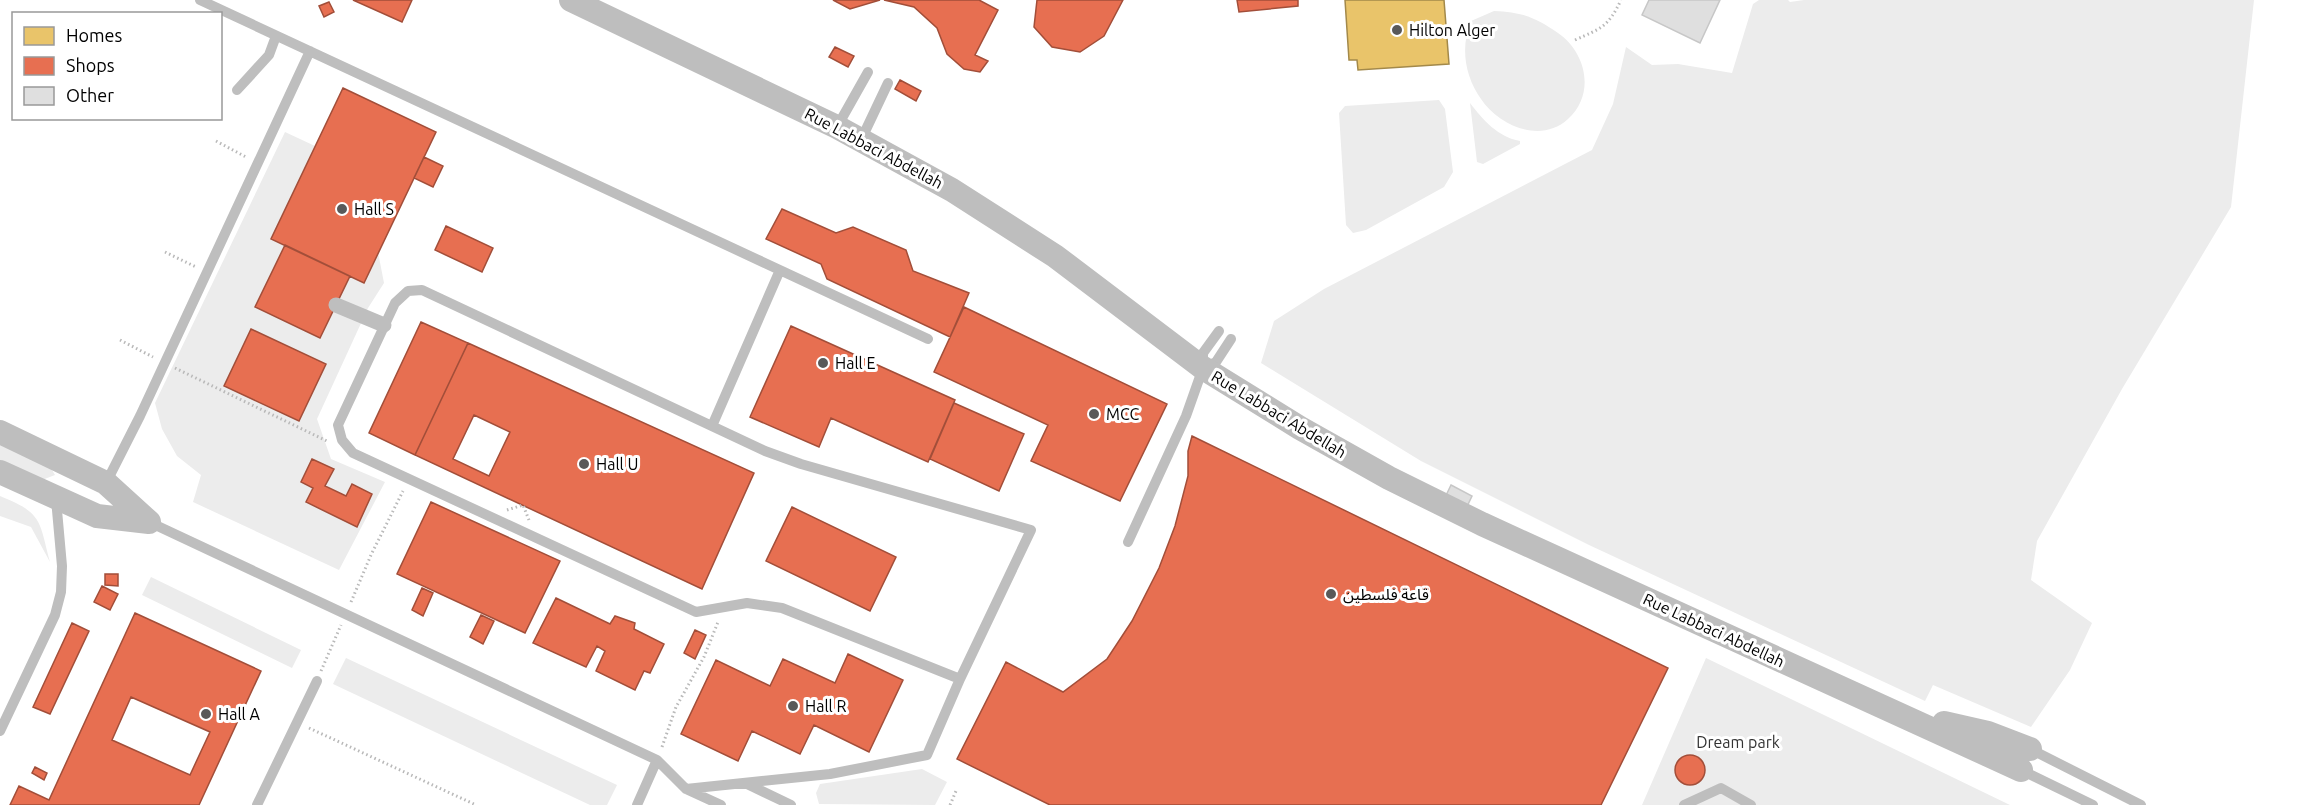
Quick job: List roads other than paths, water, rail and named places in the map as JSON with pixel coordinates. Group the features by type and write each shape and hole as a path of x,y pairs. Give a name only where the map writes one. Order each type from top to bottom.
{"street":[{"name":"Rue Labbaci Abdellah","path":"571,0 839,123"},
{"name":"Rue Labbaci Abdellah","path":"590,0 954,182 1024,225 1207,361 1304,420 1440,496 1947,724 1988,733 2026,759"},
{"path":"336,305 384,325"},
{"path":"0,432 106,483 137,517"},
{"path":"56,499 70,466"},
{"path":"0,472 97,516 137,517"}],"lane":[{"path":"200,0 928,339"},
{"path":"237,90 269,55 276,36"},
{"path":"106,483 310,51"},
{"path":"839,123 868,72"},
{"path":"863,136 888,83"},
{"path":"712,426 780,270"},
{"path":"686,789 830,774 927,755 960,679 1031,530 801,464 712,426 422,290 408,291 394,303 338,425 342,440 353,453 696,612 747,603 782,608 960,679"},
{"path":"1128,542 1186,416 1220,331"},
{"path":"1207,361 1231,339"},
{"path":"0,481 56,499 62,566 61,592 55,615 0,731"},
{"path":"137,517 657,760 686,789 721,805"},
{"path":"257,805 317,681"},
{"path":"2026,759 2093,805"},
{"path":"2026,759 2141,805"},
{"path":"637,805 657,760"},
{"path":"744,783 791,805"},
{"path":"1684,805 1721,788 1751,805"}],"place":[{"name":"Hilton Alger","path":"1397,30"},
{"name":"Hall S","path":"342,209"},
{"name":"Hall E","path":"823,363"},
{"name":"MCC","path":"1094,414"},
{"name":"Hall U","path":"584,464"},
{"name":"قاعة فلسطين","path":"1331,594"},
{"name":"Hall R","path":"793,706"},
{"name":"Hall A","path":"206,714"}],"park label":[{"name":"Dream park","path":"1738,742"}]}
